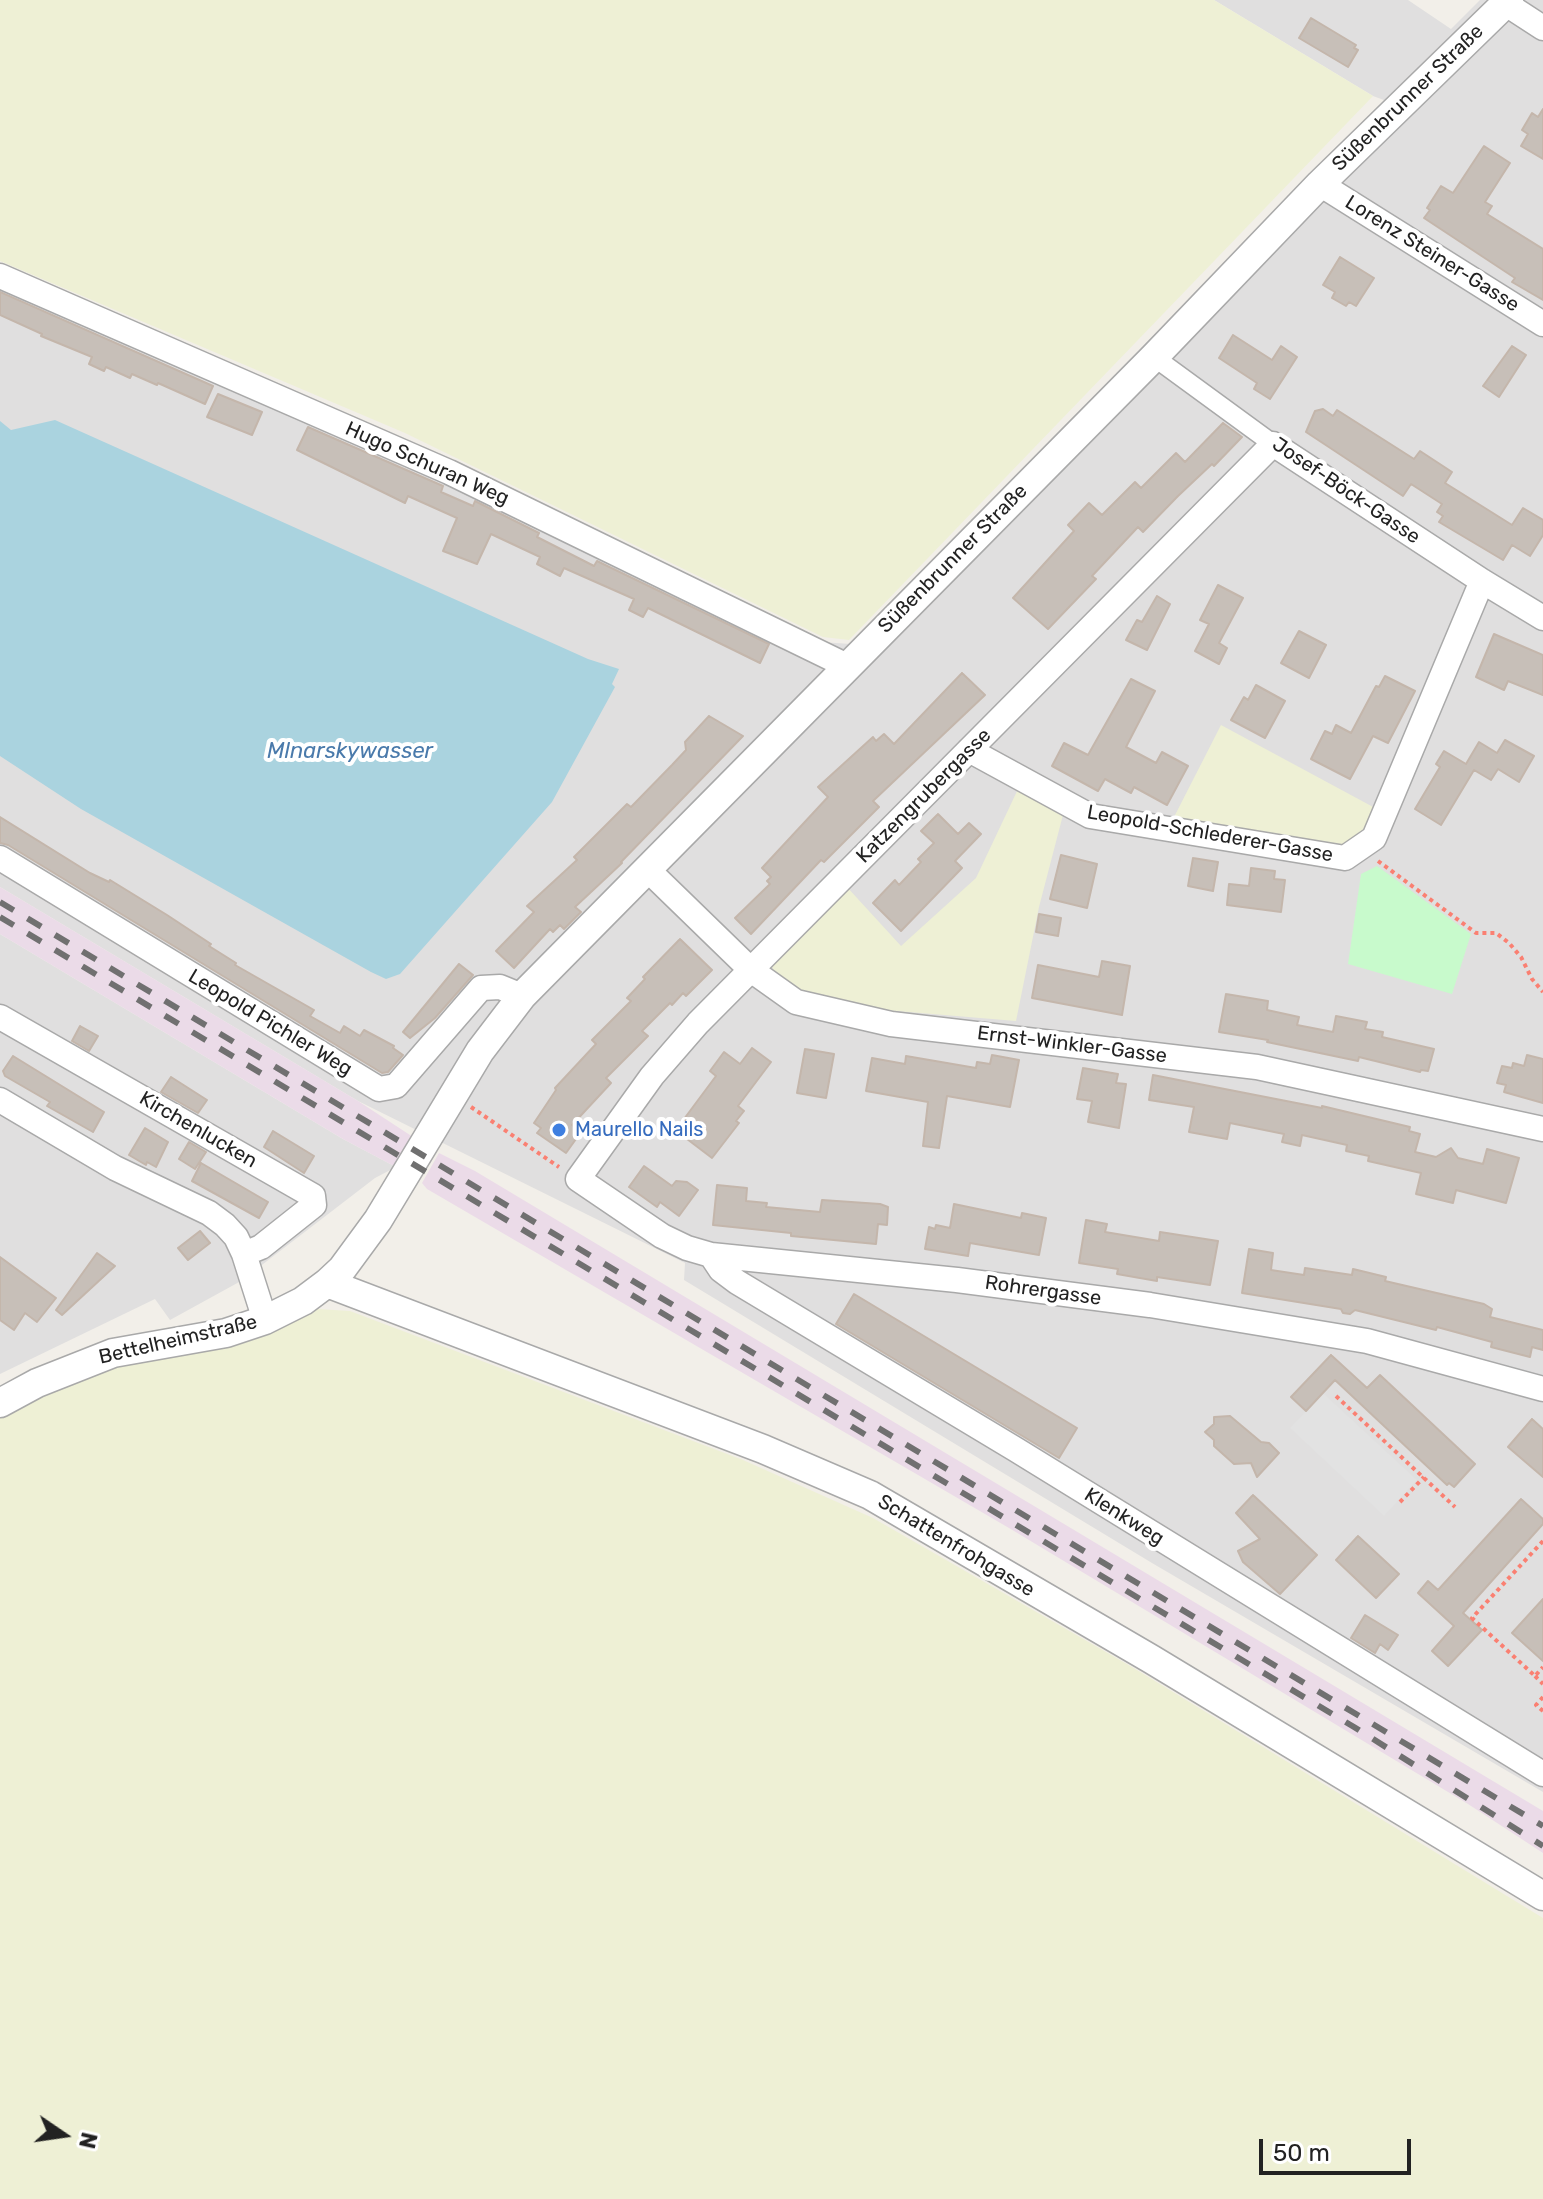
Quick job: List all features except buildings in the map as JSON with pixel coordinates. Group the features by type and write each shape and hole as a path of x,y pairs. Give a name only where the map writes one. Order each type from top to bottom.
{"street":[{"path":"1508,2 1543,28"},
{"name":"Süßenbrunner Straße","path":"424,1141 480,1051 522,996 1154,357 1320,184 1508,2"},
{"name":"Lorenz Steiner-Gasse","path":"1320,184 1543,324"},
{"name":"Hugo Schuran Weg","path":"0,276 449,472 847,666"},
{"name":"Josef-Böck-Gasse","path":"1154,357 1273,444 1543,618"},
{"name":"Katzengrubergasse","path":"584,1170 652,1076 698,1023 1273,444"},
{"name":"Leopold-Schlederer-Gasse","path":"969,750 1090,816 1345,858 1374,838 1482,581"},
{"name":"Leopold Pichler Weg","path":"0,858 379,1089 396,1086 481,988 500,987 522,996"},
{"name":"Ernst-Winkler-Gasse","path":"647,869 751,970 796,1002 891,1024 1257,1067 1543,1129"},
{"name":"Kirchenlucken","path":"0,1017 313,1196 314,1205 261,1247 244,1254"},
{"path":"0,1100 115,1168 209,1213 236,1237 265,1320"},
{"name":"Bettelheimstraße","path":"0,1403 37,1383 113,1353 226,1333 265,1320 303,1301 342,1269 371,1230 424,1141"},
{"name":"Rohrergasse","path":"584,1170 662,1236 711,1255 957,1280 1150,1305 1367,1341 1543,1389"},
{"name":"Klenkweg","path":"711,1255 721,1270 737,1282 1543,1774"},
{"name":"Schattenfrohgasse","path":"327,1283 763,1449 870,1495 1151,1659 1543,1896"}],"path":[{"path":"1360,848 1476,933 1496,933 1509,943 1543,992"},
{"path":"466,1104 584,1170"},
{"path":"1336,1396 1455,1507"},
{"path":"1400,1502 1424,1477"},
{"path":"1543,1541 1472,1618 1543,1684"},
{"path":"1535,1676 1543,1667"},
{"path":"1543,1697 1536,1705 1543,1711"}],"shaded area":[{"path":"1214,0 1408,0 1451,29 1480,0 1543,0 1543,1792 1152,1563 684,1280 685,1263 358,1101 0,887 0,268 821,642 851,644 1384,100"},
{"path":"0,887 413,1137 396,1167 343,1139 0,934"},
{"path":"0,934 343,1139 396,1167 375,1178 241,1281 170,1320 155,1299 0,1374"},
{"path":"439,1153 475,1171 1543,1811 1543,1853 1468,1804 1009,1528 427,1189 422,1183"},
{"path":"1323,1393 1417,1480 1384,1516 1290,1428"}],"green space":[{"path":"0,0 1214,0 1373,96 849,640 823,637 405,433 0,261"},
{"path":"1221,725 1375,808 1363,837 1347,848 1172,821"},
{"path":"1019,787 1064,811 1039,907 1016,1021 861,1008 804,995 776,976 772,967 775,960 847,887 901,946 976,878"},
{"path":"1377,866 1471,934 1452,994 1348,964 1361,874"},
{"path":"302,1308 350,1311 743,1460 873,1518 1132,1667 1543,1918 1543,2199 0,2199 0,1408 68,1374"}],"water":[{"name":"Mlnarskywasser","path":"55,420 588,659 619,669 612,684 615,687 552,802 400,974 386,979 371,972 81,809 0,756 0,421 11,430"}],"railway":[{"path":"0,902 1543,1826"},
{"path":"0,917 1354,1727 1543,1846"}],"place":[{"name":"Maurello Nails","path":"559,1130"}]}
